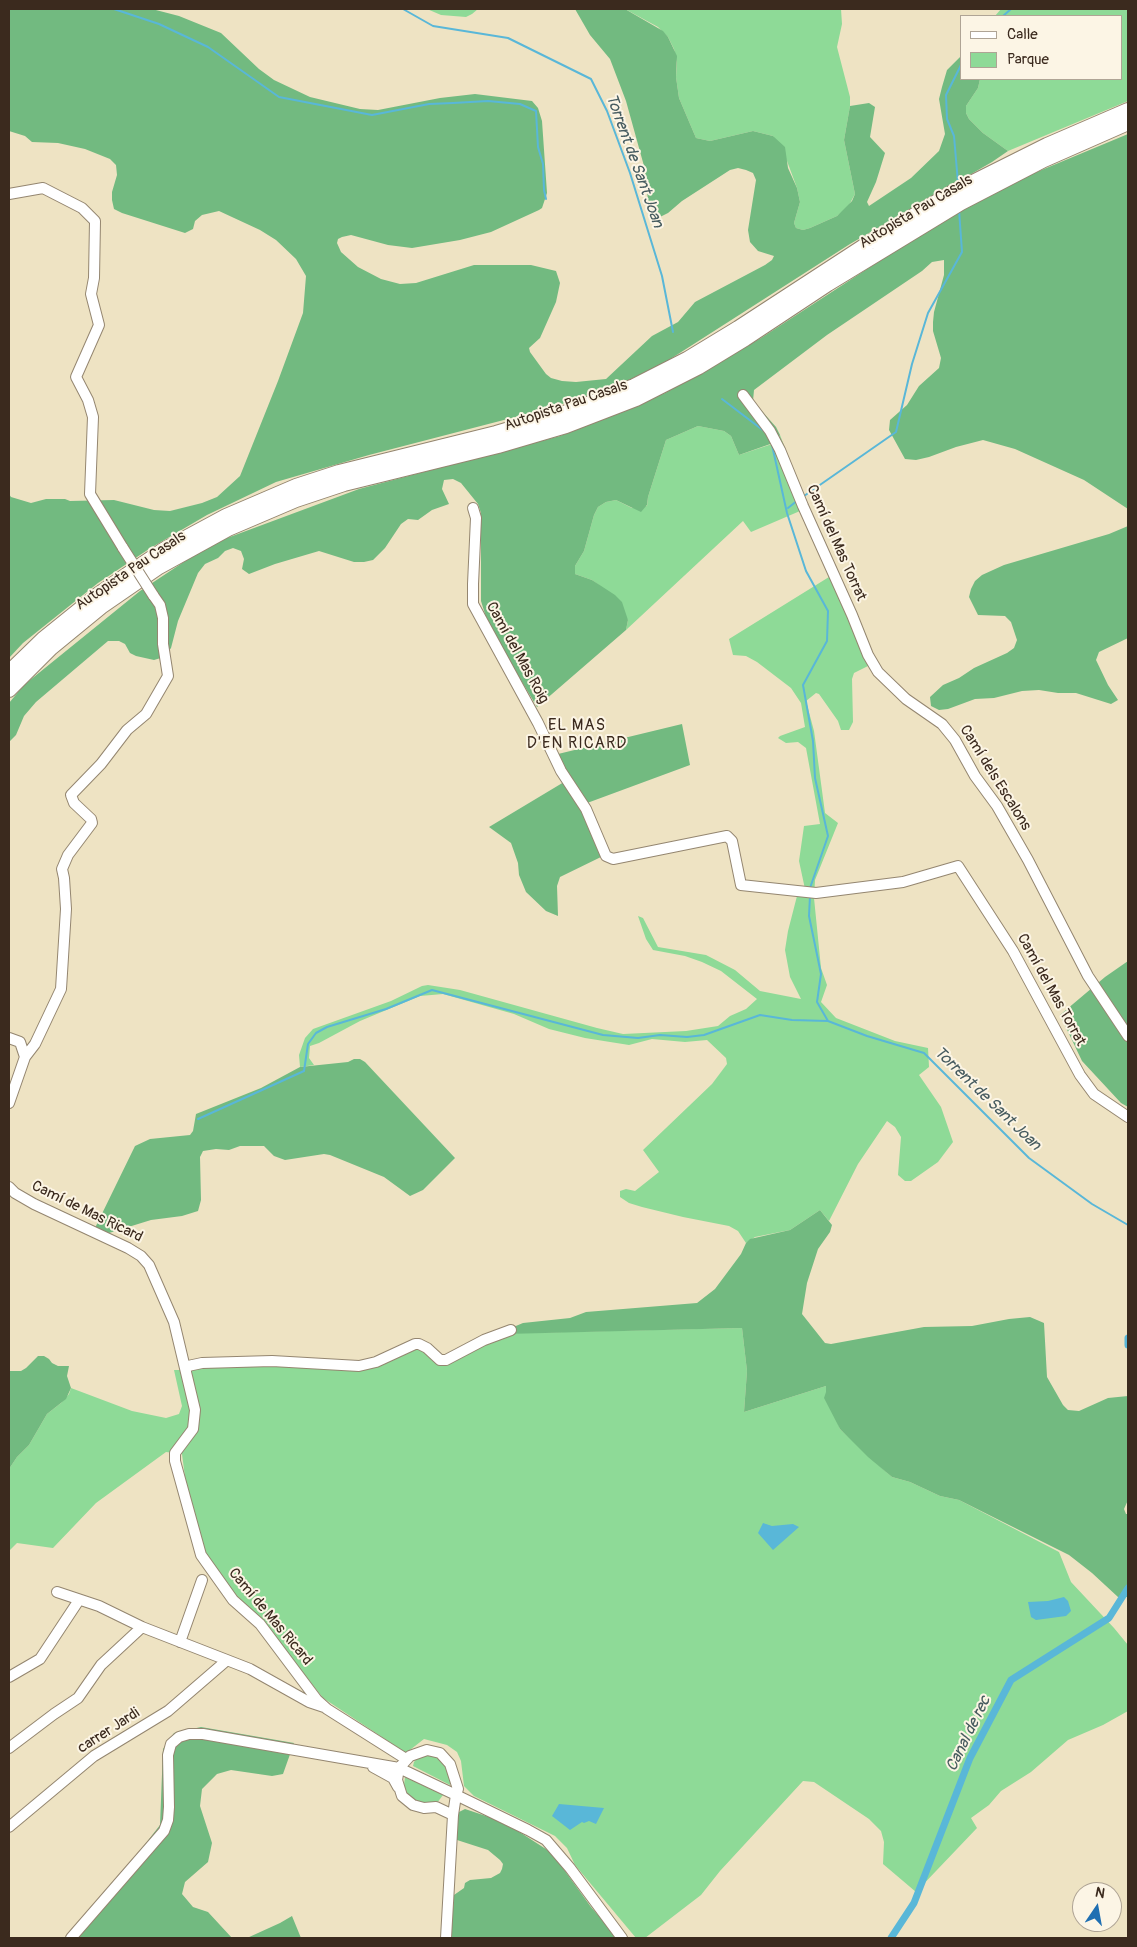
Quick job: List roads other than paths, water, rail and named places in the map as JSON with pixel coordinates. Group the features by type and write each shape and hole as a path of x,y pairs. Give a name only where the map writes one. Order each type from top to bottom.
{"highway":[{"name":"Autopista Pau Casals","path":"9,672 43,639 100,592 163,550 218,520 296,486 385,460 496,433 567,412 634,386 687,359 870,242 952,193 1047,145 1128,110"},
{"name":"Autopista Pau Casals","path":"9,690 52,648 101,607 159,567 228,529 296,500 344,484 498,446 566,426 636,399 699,367 836,279 961,203 1044,160 1128,123"}],"street":[{"path":"9,194 44,188 82,208 94,220 94,278 91,294 99,325 76,377 88,400 93,418 90,494 122,548 160,605 163,618 163,644 168,676 146,714 127,730 101,764 72,795 74,803 91,819 92,824 68,855 62,869 66,909 61,989 35,1044 25,1057 9,1103"},
{"name":"Camí del Mas Torrat","path":"743,395 770,431 780,450 802,506 852,615 868,655 878,672 906,699"},
{"name":"Camí del Mas Roig","path":"473,508 476,518 473,604 538,723 561,770 586,809 606,856 613,859 727,836 732,841 741,884 816,894 903,882 958,866"},
{"name":"Camí dels Escalons","path":"906,699 942,724 955,740 975,776 997,806 1028,860 1088,976 1128,1036"},
{"name":"Camí del Mas Torrat","path":"958,866 1013,951 1080,1075 1094,1094 1128,1117"},
{"path":"9,1038 20,1042 25,1057"},
{"name":"Camí de Mas Ricard","path":"9,1186 15,1193 34,1204 128,1248 141,1256 148,1265 169,1309 195,1410 195,1420 190,1435 175,1453 174,1461 201,1555 233,1600 260,1624 327,1709 406,1759"},
{"path":"186,1370 188,1366 202,1363 272,1360 359,1366 376,1362 415,1344 420,1344 440,1360 446,1360 484,1340 510,1330"},
{"path":"180,1642 202,1580"},
{"path":"57,1592 98,1606 142,1627 250,1669 309,1702 327,1709"},
{"path":"9,1677 40,1659 79,1600"},
{"path":"9,1748 78,1698 101,1664 142,1627"},
{"name":"carrer Jardi","path":"9,1827 94,1756 168,1711 226,1661"},
{"path":"71,1938 164,1831 168,1820 168,1755 171,1744 179,1737 189,1734 204,1734 399,1768 456,1794 546,1840 570,1868 622,1938"},
{"path":"399,1789 397,1780 399,1768 406,1759 420,1751 440,1753 450,1764 455,1776 458,1789 453,1815 446,1938"},
{"path":"358,1761 381,1770 393,1778 402,1796 413,1805 424,1808 436,1807 456,1794"},
{"path":"436,1807 453,1815"}],"water":[{"path":"763,1523 772,1526 793,1524 799,1527 773,1550 758,1533"},
{"path":"1064,1597 1068,1601 1071,1611 1066,1616 1036,1620 1031,1617 1028,1602 1048,1601"},
{"path":"559,1804 604,1808 596,1824 589,1821 582,1822 570,1830 552,1816"}],"waterway":[{"path":"114,9 159,24 208,47 279,97 372,115 429,104 488,101 520,104 536,111 538,147 543,164 546,199"},
{"name":"Torrent de Sant Joan","path":"403,9 433,26 508,38 591,79 607,111 630,173 662,276 673,332"},
{"path":"1004,15 1011,9"},
{"path":"958,183 954,136 947,119 946,95 960,67"},
{"path":"804,496 896,432 912,364 928,313 962,252 959,210"},
{"name":"Torrent de Sant Joan","path":"722,399 764,431"},
{"name":"Torrent de Sant Joan","path":"772,445 787,513 806,571 828,611 827,641 803,685 813,741 815,778 828,836 810,888"},
{"path":"788,508 798,500"},
{"name":"Torrent de Sant Joan","path":"810,896 809,916 821,974 817,1002 828,1021 867,1036 924,1053 1029,1158 1092,1204 1128,1225"},
{"path":"198,1119 304,1071 308,1044 316,1033 327,1027 386,1009 432,990 603,1035 638,1038 660,1035 687,1037 704,1035 760,1015 792,1020 828,1021"},
{"name":"Canal de rec","path":"1128,1338 1128,1345"},
{"name":"Canal de rec","path":"891,1938 914,1903 970,1758 1011,1680 1109,1618 1128,1588"}],"district":[{"name":"EL MAS D'EN RICARD","path":"577,735"}]}
